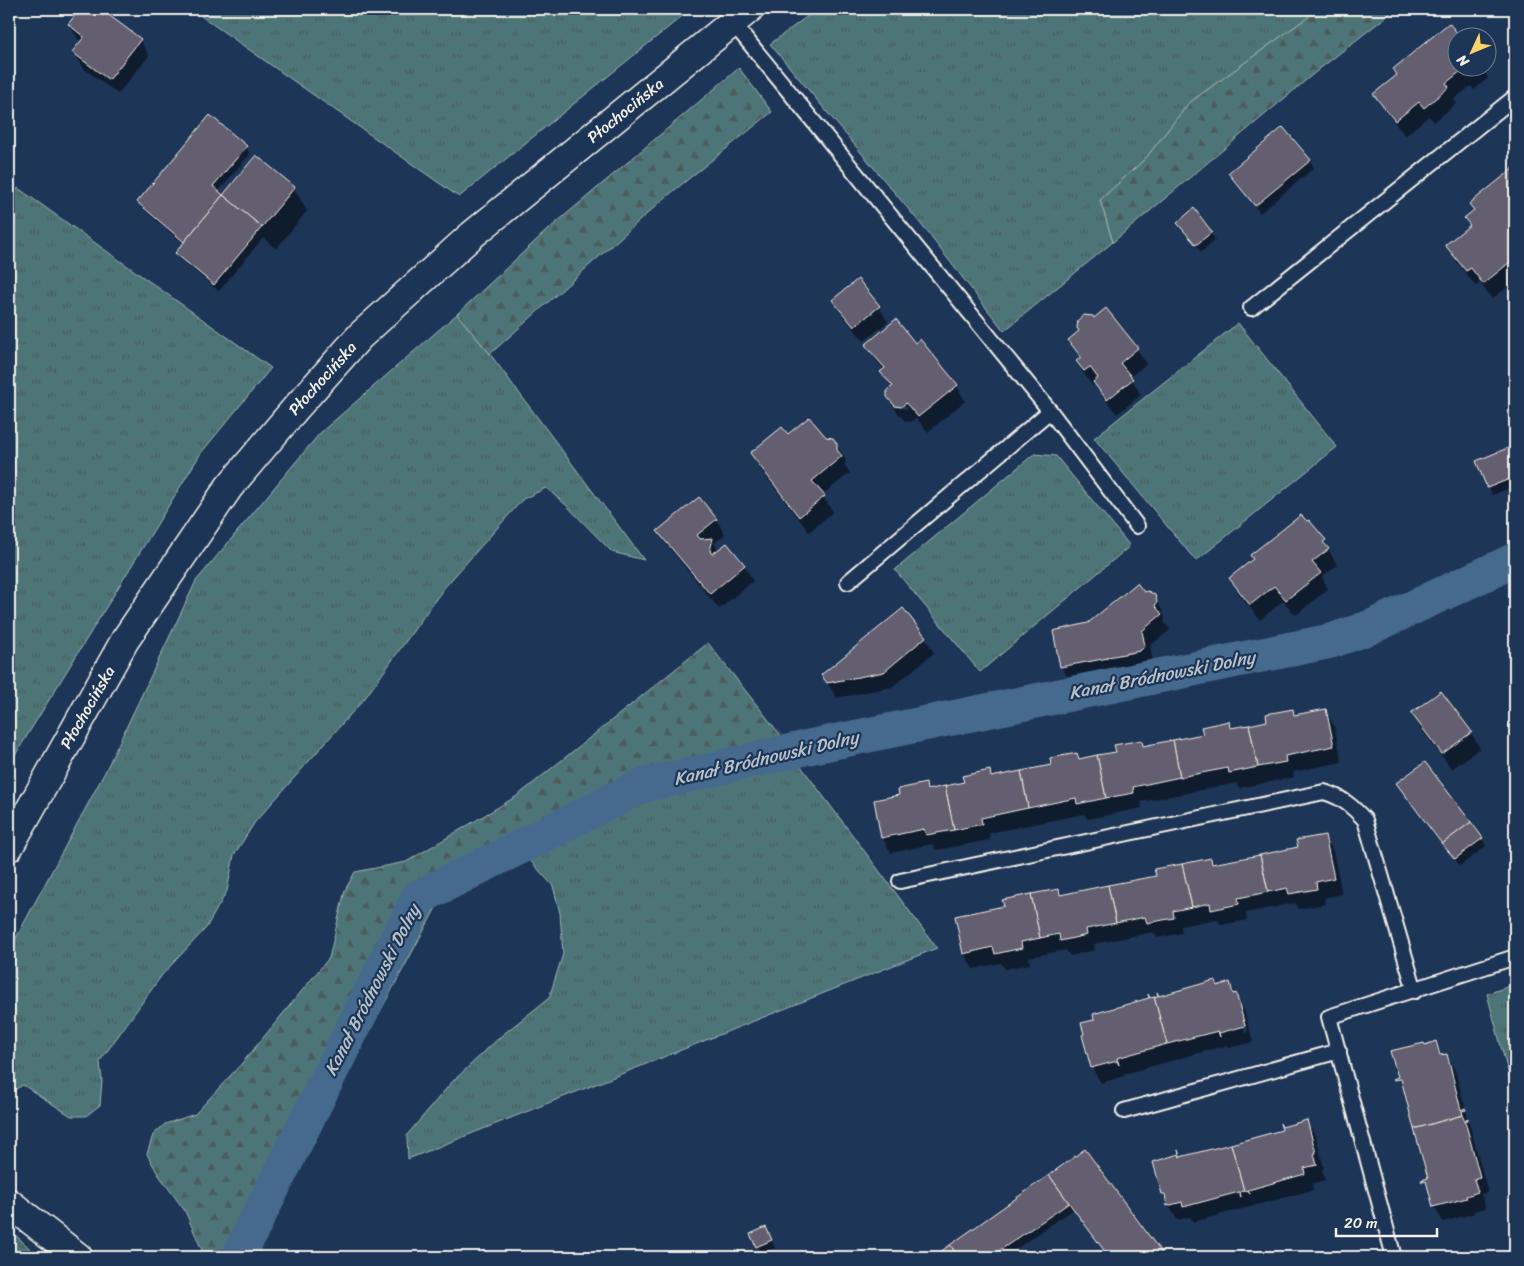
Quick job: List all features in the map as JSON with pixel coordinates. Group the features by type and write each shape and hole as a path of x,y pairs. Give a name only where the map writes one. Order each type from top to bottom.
{"main road":[{"name":"Płochocińska","path":"12,831 125,640 229,487 360,336 472,235 741,16"},
{"path":"9,1203 78,1257"}],"lane":[{"path":"741,16 1050,411 1137,526"},
{"path":"1252,308 1515,97"},
{"path":"848,582 1050,411"},
{"path":"900,881 1324,792 1352,805 1365,820 1415,990"},
{"path":"1394,1257 1329,1017 1515,957"},
{"path":"1124,1112 1339,1051"}],"green space":[{"path":"208,9 691,9 459,197 201,16"},
{"path":"817,9 1319,9 1189,103 1145,159 1100,200 1113,242 1004,331 920,223 770,44"},
{"path":"1319,9 1396,9 1317,71 1113,242 1100,200 1145,159 1189,103"},
{"path":"739,68 772,112 666,197 490,354 457,314 544,233"},
{"path":"18,188 271,368 201,453 9,765 9,203"},
{"path":"457,314 490,354 644,560 612,552 566,505 546,488 523,499 444,588 365,698 255,822 234,855 227,891 206,928 162,975 100,1061 102,1081 100,1105 86,1116 71,1116 23,1085 9,1093 9,951 105,772 196,581 320,433"},
{"path":"1238,323 1337,447 1196,561 1094,438"},
{"path":"1034,454 1056,456 1130,546 980,672 895,570"},
{"path":"1515,548 1515,568 1365,638 1337,647 794,757 786,742 1316,636 1351,625"},
{"path":"708,643 786,742 794,757 652,789 437,906 248,1257 205,1257 185,1211 158,1174 147,1154 153,1135 165,1124 195,1114 243,1062 329,958 345,890 355,872 406,862 517,796"},
{"path":"794,757 937,948 408,1159 407,1135 451,1083 501,1036 549,998 563,954 560,913 553,886 527,857 652,789"},
{"path":"1515,984 1515,1098 1487,994"},
{"path":"9,1229 39,1257 9,1257"}],"building":[{"path":"80,9 106,9 108,10 106,13 141,39 109,80 72,52 84,37 68,24"},
{"path":"1449,23 1453,28 1446,28 1446,78 1452,78 1446,83 1449,87 1424,108 1419,102 1395,121 1373,94 1397,75 1393,69"},
{"path":"210,115 247,146 213,186 223,195 184,242 137,202"},
{"path":"1283,127 1311,160 1255,206 1228,173"},
{"path":"256,155 295,187 262,227 223,195"},
{"path":"1515,167 1515,229 1513,231 1515,234 1515,258 1483,284 1471,268 1466,271 1445,245 1470,225 1464,218 1474,210 1469,204"},
{"path":"223,195 262,227 214,285 175,253"},
{"path":"1194,208 1212,232 1196,245 1177,223"},
{"path":"858,279 880,306 854,327 832,300"},
{"path":"1106,308 1138,348 1120,363 1133,379 1107,400 1093,382 1098,378 1090,367 1084,371 1076,361 1081,357 1068,340 1079,331 1077,328 1078,320 1084,315 1093,316 1094,318"},
{"path":"896,319 915,343 920,339 958,385 918,417 906,403 901,407 895,406 887,397 887,390 893,386 880,372 885,368 865,345"},
{"path":"1515,408 1515,434 1507,411"},
{"path":"809,417 826,437 833,438 837,444 837,450 842,456 812,481 825,496 799,517 750,453 782,427 788,434"},
{"path":"1515,445 1515,477 1487,488 1476,461"},
{"path":"699,497 717,519 697,535 700,539 713,538 710,551 712,554 727,543 745,565 710,594 657,531"},
{"path":"1301,515 1307,521 1309,520 1326,540 1323,542 1329,549 1312,562 1321,573 1286,600 1274,586 1250,605 1229,578 1253,559 1250,555"},
{"path":"1137,583 1144,592 1148,591 1155,595 1157,602 1155,606 1162,614 1142,631 1145,646 1140,651 1060,667 1053,631 1088,623"},
{"path":"903,608 926,637 884,672 827,683 821,675"},
{"path":"1441,691 1472,732 1442,754 1411,713"},
{"path":"1293,709 1294,715 1326,709 1334,746 1285,756 1286,762 1258,767 1249,725 1267,721 1266,714"},
{"path":"1229,721 1230,728 1249,725 1258,767 1229,773 1228,768 1180,777 1173,740 1203,734 1201,727"},
{"path":"1142,740 1143,746 1173,740 1180,777 1133,787 1134,793 1106,798 1097,755 1116,752 1114,745"},
{"path":"1077,753 1079,759 1097,755 1106,798 1077,804 1076,798 1028,808 1021,771 1051,765 1050,758"},
{"path":"1425,762 1471,822 1442,844 1396,783"},
{"path":"990,770 991,777 1021,771 1028,808 981,818 982,824 954,830 945,786 964,782 962,776"},
{"path":"926,783 927,790 945,786 954,830 926,835 924,829 881,838 874,800 899,795 898,789"},
{"path":"1514,810 1515,812 1515,822 1509,814"},
{"path":"1471,822 1483,838 1455,859 1442,844"},
{"path":"1325,835 1334,878 1316,882 1317,889 1289,894 1287,888 1268,892 1260,855 1298,847 1296,840"},
{"path":"1260,855 1268,892 1238,898 1239,904 1211,910 1210,903 1192,907 1182,864 1211,858 1212,864"},
{"path":"1182,864 1192,907 1173,911 1174,918 1147,923 1145,917 1116,923 1108,885 1156,876 1154,869"},
{"path":"1108,885 1116,923 1086,929 1087,935 1060,941 1059,934 1040,938 1031,894 1059,889 1060,895"},
{"path":"1031,894 1040,938 1021,942 1022,948 995,954 993,947 963,954 955,916 1004,906 1002,900"},
{"path":"1215,980 1217,986 1230,982 1233,994 1236,993 1245,1026 1219,1033 1220,1037 1218,1031 1167,1044 1154,997 1158,996 1157,992 1159,996"},
{"path":"1148,994 1150,998 1154,997 1167,1044 1117,1058 1119,1065 1117,1061 1091,1068 1082,1035 1084,1034 1081,1023 1094,1020 1093,1014 1149,998"},
{"path":"1436,1041 1440,1055 1447,1054 1461,1110 1465,1108 1466,1110 1462,1111 1463,1115 1414,1129 1401,1079 1393,1079 1398,1077 1390,1051 1424,1043 1425,1045"},
{"path":"1463,1115 1464,1120 1468,1118 1465,1121 1480,1177 1474,1179 1478,1192 1466,1196 1467,1198 1433,1207 1426,1181 1422,1182 1421,1180 1428,1178 1414,1129"},
{"path":"1307,1120 1316,1153 1314,1154 1317,1165 1304,1168 1305,1174 1244,1191 1231,1144 1282,1130 1280,1123 1282,1127"},
{"path":"1231,1144 1244,1191 1240,1192 1241,1197 1239,1192 1183,1207 1182,1202 1167,1206 1165,1194 1162,1194 1153,1162 1179,1154 1178,1150 1180,1157"},
{"path":"1085,1149 1164,1256 1109,1257 1069,1203 1049,1175"},
{"path":"1049,1175 1069,1203 990,1257 959,1257 950,1245"},
{"path":"766,1227 772,1240 756,1247 750,1234"},
{"path":"950,1245 959,1257 933,1257"},
{"path":"1494,1253 1495,1257 1472,1257 1482,1254 1483,1256"}],"waterway":[{"name":"Kanał Bródnowski Dolny","path":"238,1257 418,898 641,786 809,747 1331,641 1371,627 1515,560"}]}
